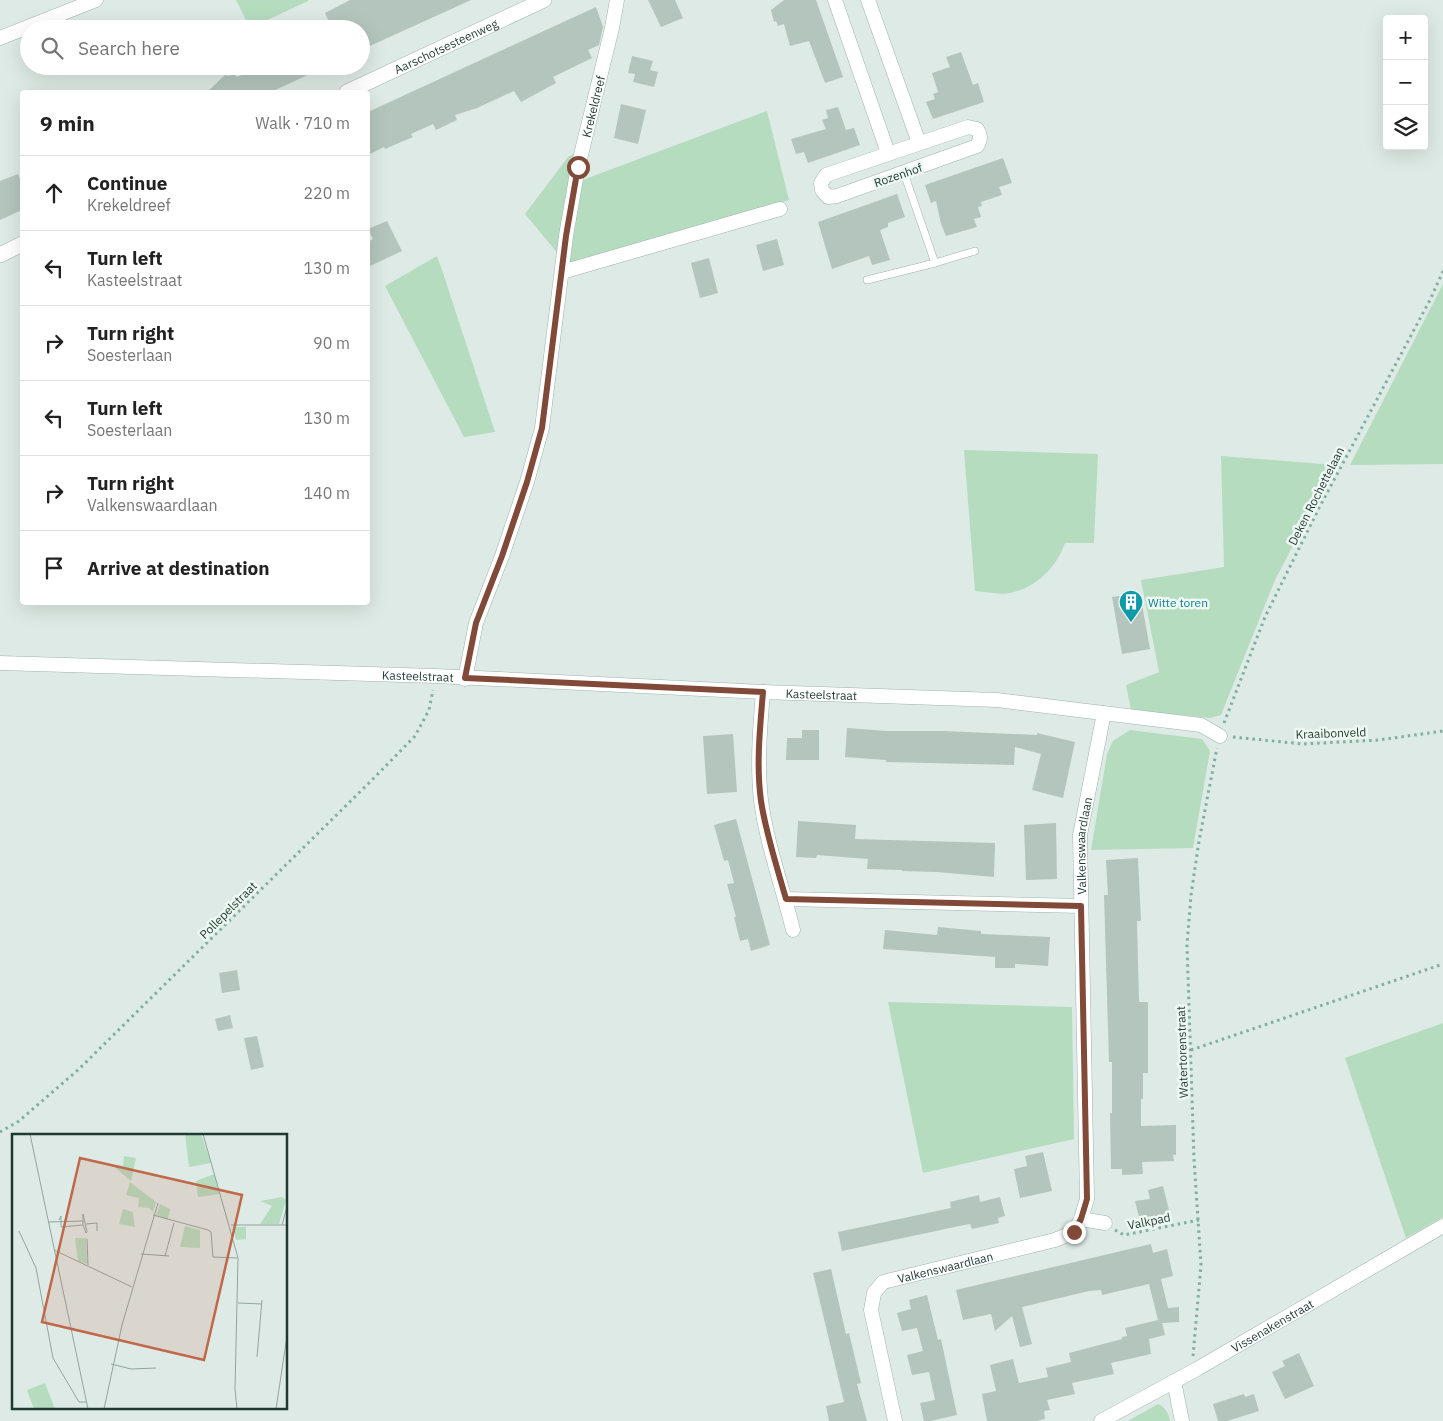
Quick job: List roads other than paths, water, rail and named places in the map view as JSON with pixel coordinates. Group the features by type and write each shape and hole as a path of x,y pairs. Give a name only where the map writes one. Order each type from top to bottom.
{"main road":[{"name":"Aarschotsesteenweg","path":"351,90 544,0"},
{"path":"0,255 20,245"}],"street":[{"path":"45,20 96,0"},
{"name":"Krekeldreef","path":"465,678 476,623 502,556 527,482 542,428 562,272 578,167 617,0"},
{"name":"Rozenhof","path":"835,0 888,153"},
{"name":"Rozenhof","path":"868,0 919,143"},
{"path":"0,38 20,30"},
{"name":"Rozenhof","path":"968,127 977,129 980,134 977,146 904,173 837,196 828,197 822,190 821,183 826,175 919,143 968,127"},
{"path":"562,272 780,209"},
{"name":"Kasteelstraat","path":"0,663 436,676 763,692 997,700 1200,725 1220,736"},
{"path":"763,692 759,756 761,800 793,930"},
{"name":"Valkenswaardlaan","path":"895,1421 870,1310 874,1293 883,1282 1055,1240 1074,1232 1081,1219 1087,1199 1080,835 1104,713"},
{"path":"786,899 1081,906"},
{"path":"1081,1219 1105,1223"},
{"name":"Vissenakenstraat","path":"1101,1421 1197,1369 1443,1226"},
{"path":"1174,1381 1182,1421"}],"lane":[{"path":"904,173 935,263"},
{"path":"866,280 975,251"}],"place":[{"name":"Witte toren","path":"1131,623"}]}
